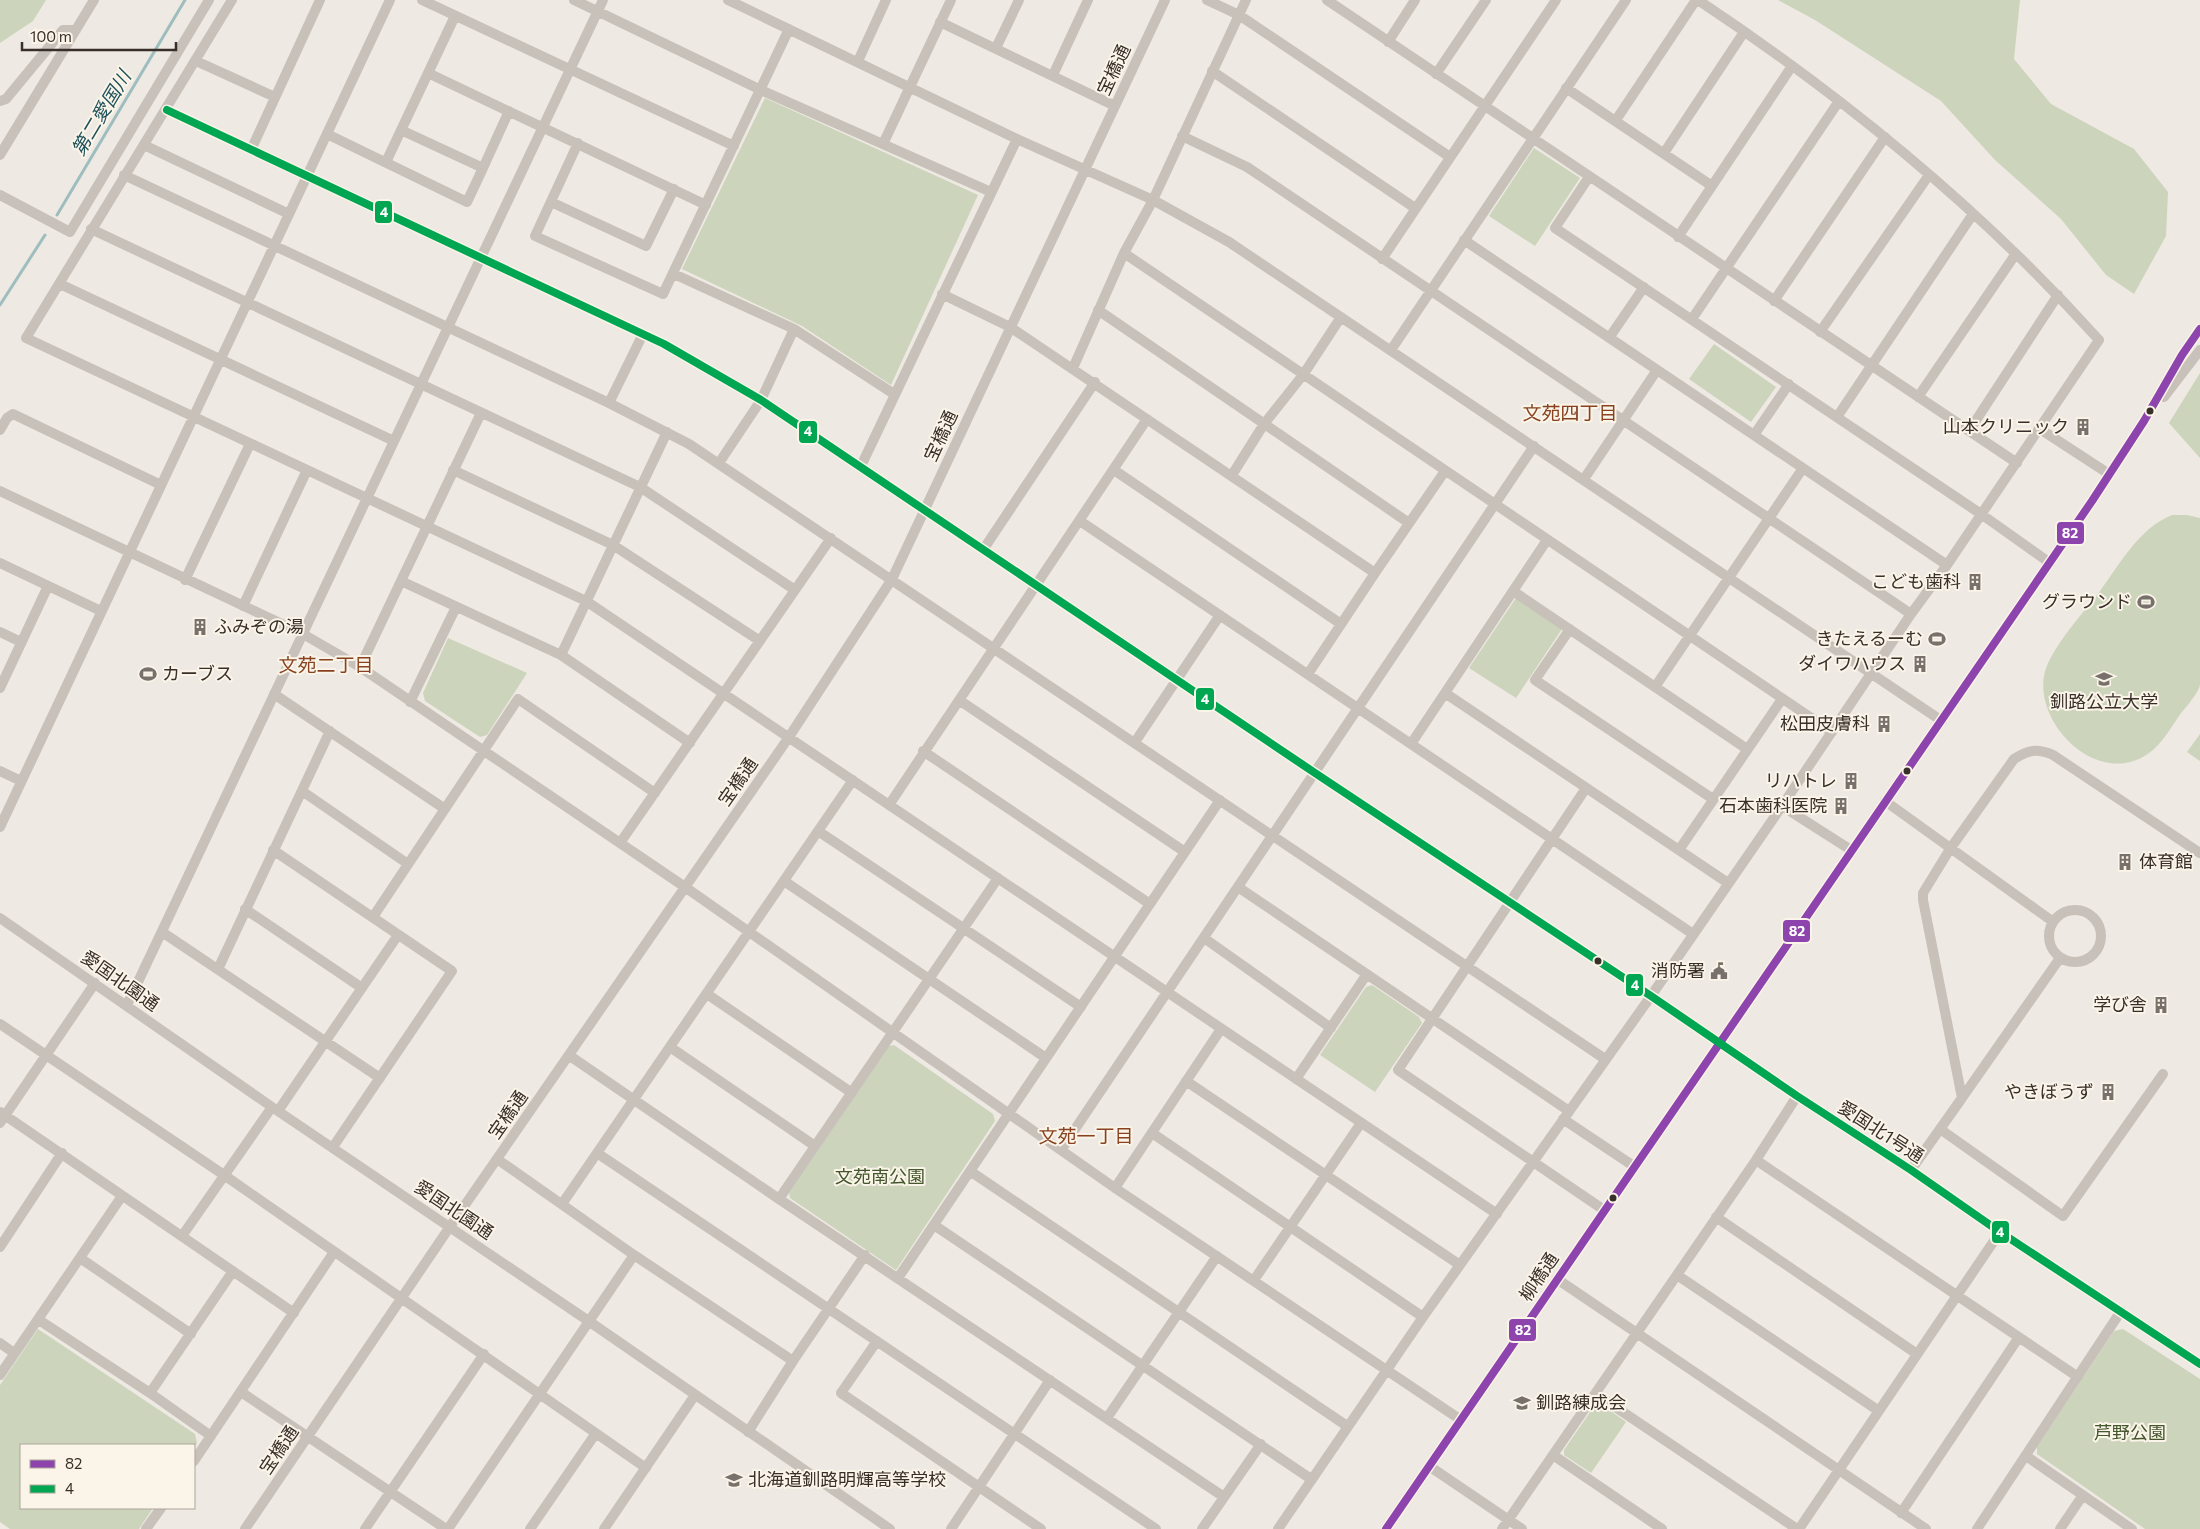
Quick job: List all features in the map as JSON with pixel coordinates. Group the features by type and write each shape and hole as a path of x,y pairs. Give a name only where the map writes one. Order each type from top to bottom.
{"street":[{"path":"0,155 94,0"},
{"path":"0,194 70,232 209,0"},
{"path":"232,0 167,110 91,229 60,284 26,338 586,602 1497,1214"},
{"path":"251,150 320,0"},
{"path":"0,827 390,0"},
{"path":"422,0 734,146"},
{"path":"574,0 761,90 991,192"},
{"path":"128,1005 603,0"},
{"path":"728,0 1017,139 1153,200 1229,242 1942,721"},
{"path":"883,144 951,0"},
{"path":"996,48 1019,0"},
{"path":"1053,75 1088,0"},
{"name":"宝橋通","path":"245,1529 449,1228 570,1056 789,737 892,579 1165,0"},
{"path":"1207,0 1239,15 1450,157"},
{"path":"1073,368 1124,253 1153,200 1246,0"},
{"path":"1327,0 2017,463"},
{"path":"1388,42 1415,0"},
{"path":"1436,74 1486,0"},
{"path":"1382,259 1556,0"},
{"path":"1390,350 1626,0"},
{"path":"1278,1529 1423,1317 1651,996 1782,806 1910,614 1947,565 2017,463 2099,340 2058,295 1973,214 1885,137 1792,66 1697,0 1616,120"},
{"path":"858,61 883,1"},
{"path":"386,162 455,16"},
{"path":"940,22 1115,106"},
{"path":"578,143 535,236 663,294 789,29"},
{"path":"0,102 6,99 62,30 76,30"},
{"path":"1664,153 1744,32"},
{"path":"196,61 275,97"},
{"path":"1678,237 1792,66"},
{"path":"1212,71 1415,208"},
{"path":"428,73 706,205"},
{"path":"1566,88 1712,186"},
{"path":"1692,319 1838,101"},
{"name":"愛国北1号通","path":"167,110 664,344 761,400 1315,773 1651,996 1797,1096 1911,1170 2000,1232 2199,1360"},
{"path":"327,134 467,202 509,111"},
{"path":"401,130 483,168"},
{"path":"1182,136 1247,167 1910,614"},
{"path":"1774,301 1885,137"},
{"path":"861,466 1017,139"},
{"path":"144,145 289,214"},
{"path":"1820,332 1929,175"},
{"path":"124,176 609,403 667,432 719,463 1605,1059"},
{"path":"1589,177 1555,228 1789,384 2050,563"},
{"path":"551,202 646,246 674,189"},
{"path":"1837,417 1870,365 1973,214"},
{"path":"91,229 640,488 795,590"},
{"path":"1464,240 1947,565"},
{"path":"1124,253 1303,376 1832,732"},
{"path":"1918,397 2015,255"},
{"path":"674,274 794,329 894,394"},
{"path":"60,284 394,441"},
{"path":"1609,338 1644,287"},
{"path":"942,294 1010,327 1095,382 1375,572"},
{"path":"1968,431 2058,295"},
{"path":"1098,310 1409,522"},
{"path":"1232,475 1264,424 1303,376 1341,317"},
{"path":"719,463 761,400 794,329"},
{"path":"2144,421 2182,355 2200,329"},
{"path":"609,403 643,334"},
{"path":"2144,421 2200,350"},
{"path":"1584,479 1657,370"},
{"path":"983,550 1095,382"},
{"path":"1754,435 1789,384"},
{"path":"360,667 481,412"},
{"path":"0,430 7,418 13,414 161,485"},
{"path":"888,805 1037,586 1147,419"},
{"name":"柳橋通","path":"1386,1529 1885,801 1942,721 2144,421"},
{"path":"2040,429 2109,474"},
{"path":"561,655 667,432"},
{"path":"185,580 250,444"},
{"path":"1061,1150 1534,446"},
{"path":"1655,687 1803,468"},
{"path":"243,606 307,470"},
{"path":"453,470 613,545 760,641"},
{"path":"1114,470 1342,624"},
{"path":"1308,674 1375,572 1445,471"},
{"path":"0,491 129,554 303,634 360,667 685,887 1115,1188 1461,1420"},
{"path":"1080,521 1693,934"},
{"path":"620,843 831,538"},
{"path":"1411,744 1547,540"},
{"path":"0,563 101,611"},
{"path":"401,580 561,655 690,743"},
{"path":"0,688 48,586"},
{"path":"1513,591 1747,749"},
{"path":"410,702 456,607"},
{"path":"1135,742 1220,615"},
{"path":"1570,628 1535,680 1713,799"},
{"path":"0,632 21,642"},
{"path":"1445,693 1728,883"},
{"path":"274,694 445,809"},
{"path":"373,917 518,699 655,793"},
{"path":"1679,850 1782,699"},
{"path":"959,700 1186,852"},
{"path":"218,969 330,731"},
{"path":"1962,1098 1922,900 1923,893 1950,849 2014,759 2030,750 2052,755 2200,853"},
{"path":"923,751 1150,904"},
{"path":"0,771 21,781"},
{"path":"562,1204 750,932 852,780"},
{"path":"1586,788 1398,1070 1532,1163 1604,1210"},
{"path":"302,791 408,864"},
{"path":"898,1278 1220,800"},
{"path":"1885,801 2052,922"},
{"path":"1782,806 1852,850"},
{"path":"818,830 1081,1007"},
{"path":"273,850 452,971 333,1148"},
{"path":"779,1199 998,878"},
{"path":"784,881 1046,1058"},
{"path":"1238,887 1432,1018 1635,1166"},
{"path":"246,909 362,988"},
{"path":"2072,909 2082,910 2092,916 2098,924 2101,933 2099,946 2091,957 2080,962 2070,962 2060,958 2048,941 2052,922 2061,913 2072,909"},
{"name":"愛国北園通","path":"0,918 128,1005 275,1109 590,1322 890,1529"},
{"path":"162,932 380,1078"},
{"path":"182,1236 224,1175 326,1042 398,935"},
{"path":"1204,938 1331,1028"},
{"path":"1911,1170 2060,958"},
{"path":"1296,1079 1367,974"},
{"path":"95,983 2,1116 62,1153 294,1313"},
{"path":"707,994 852,1093"},
{"path":"0,1024 224,1175 646,1468"},
{"path":"1115,1188 1221,1029"},
{"path":"670,1047 815,1146"},
{"path":"570,1056 779,1199 1224,1497"},
{"path":"1940,1129 2063,1216 2163,1074"},
{"path":"1186,1081 1460,1265"},
{"path":"1502,1529 1756,1160 1797,1096"},
{"path":"1254,1280 1362,1123"},
{"path":"1152,1133 1423,1317"},
{"path":"0,1248 62,1153"},
{"path":"597,1153 1156,1529"},
{"path":"497,1159 634,1255 793,1360"},
{"path":"1756,1160 2078,1377"},
{"path":"970,1171 1348,1426"},
{"path":"0,1375 122,1196"},
{"path":"1716,1217 1917,1354"},
{"path":"934,1225 1312,1479"},
{"path":"1596,1394 1798,1529 1840,1470 2000,1232"},
{"path":"195,1460 334,1252"},
{"path":"241,1392 447,1529 541,1395 634,1255"},
{"path":"748,1432 793,1360 865,1255"},
{"path":"1106,1418 1217,1256"},
{"path":"80,1258 191,1334"},
{"path":"150,1393 233,1271"},
{"path":"1677,1275 1879,1411"},
{"path":"1557,1279 1926,1529"},
{"path":"1977,1529 2121,1310"},
{"path":"38,1320 150,1393 211,1436"},
{"path":"1901,1513 2019,1337"},
{"path":"877,1342 841,1393 1041,1529"},
{"path":"0,1343 14,1353"},
{"path":"364,1529 484,1354"},
{"path":"951,1529 1050,1380"},
{"path":"604,1529 695,1396"},
{"path":"530,1529 596,1433"},
{"path":"1202,1529 1261,1444"},
{"path":"1553,1455 1662,1529"},
{"path":"2026,1456 2132,1529"},
{"path":"1429,1466 1522,1529"},
{"path":"2060,1529 2083,1495"},
{"path":"146,1529 160,1509"}],"green space":[{"path":"0,0 46,0 33,21 0,43"},
{"path":"1778,0 2020,0 2014,59 2051,104 2134,149 2168,192 2166,236 2134,294 2106,275 2061,219 1995,160 1941,101 1815,20"},
{"path":"765,98 978,195 891,385 802,326 682,269"},
{"path":"1534,148 1580,178 1535,246 1489,216"},
{"path":"1714,344 1776,387 1751,422 1689,379"},
{"path":"2200,373 2200,458 2169,423"},
{"name":"グラウンド","path":"2172,515 2187,515 2200,518 2199,689 2163,740 2153,750 2141,758 2123,763 2104,762 2087,755 2072,744 2059,729 2049,712 2044,694 2044,676 2052,655 2059,644 2131,548 2150,529"},
{"path":"1516,598 1562,629 1516,698 1469,668"},
{"path":"448,638 527,673 487,735 480,737 425,701 423,693"},
{"path":"2200,734 2200,761 2187,752"},
{"path":"1372,985 1419,1017 1422,1023 1375,1092 1320,1055 1366,987"},
{"name":"文苑南公園","path":"894,1045 993,1114 995,1121 896,1270 790,1198 789,1193 889,1046"},
{"path":"38,1329 195,1434 197,1443 195,1446 195,1444 20,1444 20,1509 152,1509 139,1529 10,1529 0,1522 0,1385"},
{"name":"芦野公園","path":"2123,1329 2200,1379 2200,1529 2145,1529 2037,1454 2037,1447 2114,1331"},
{"path":"1601,1404 1626,1422 1591,1473 1564,1455 1564,1450 1595,1405"}],"waterway":[{"name":"第二愛国川","path":"57,215 185,0"},
{"name":"第二愛国川","path":"0,305 45,235"}],"transit line":[{"name":"4","path":"167,110 664,344 761,400 1315,773 1651,996 1797,1096 1911,1170 2000,1232 2200,1364"},
{"name":"82","path":"1386,1529 2092,501 2200,329"}],"place":[{"name":"山本クリニック","path":"2083,427"},
{"name":"こども歯科","path":"1975,582"},
{"name":"グラウンド","path":"2146,602"},
{"name":"ふみぞの湯","path":"200,627"},
{"name":"きたえるーむ","path":"1937,639"},
{"name":"ダイワハウス","path":"1920,664"},
{"name":"カーブス","path":"148,674"},
{"name":"釧路公立大学","path":"2104,679"},
{"name":"松田皮膚科","path":"1884,724"},
{"name":"リハトレ","path":"1851,781"},
{"name":"石本歯科医院","path":"1841,806"},
{"name":"体育館","path":"2125,862"},
{"name":"消防署","path":"1719,971"},
{"name":"学び舎","path":"2161,1005"},
{"name":"やきぼうず","path":"2108,1092"},
{"name":"釧路練成会","path":"1522,1403"},
{"name":"北海道釧路明輝高等学校","path":"734,1480"}],"district":[{"name":"文苑四丁目","path":"1570,413"},
{"name":"文苑二丁目","path":"326,665"},
{"name":"文苑一丁目","path":"1086,1136"}]}
